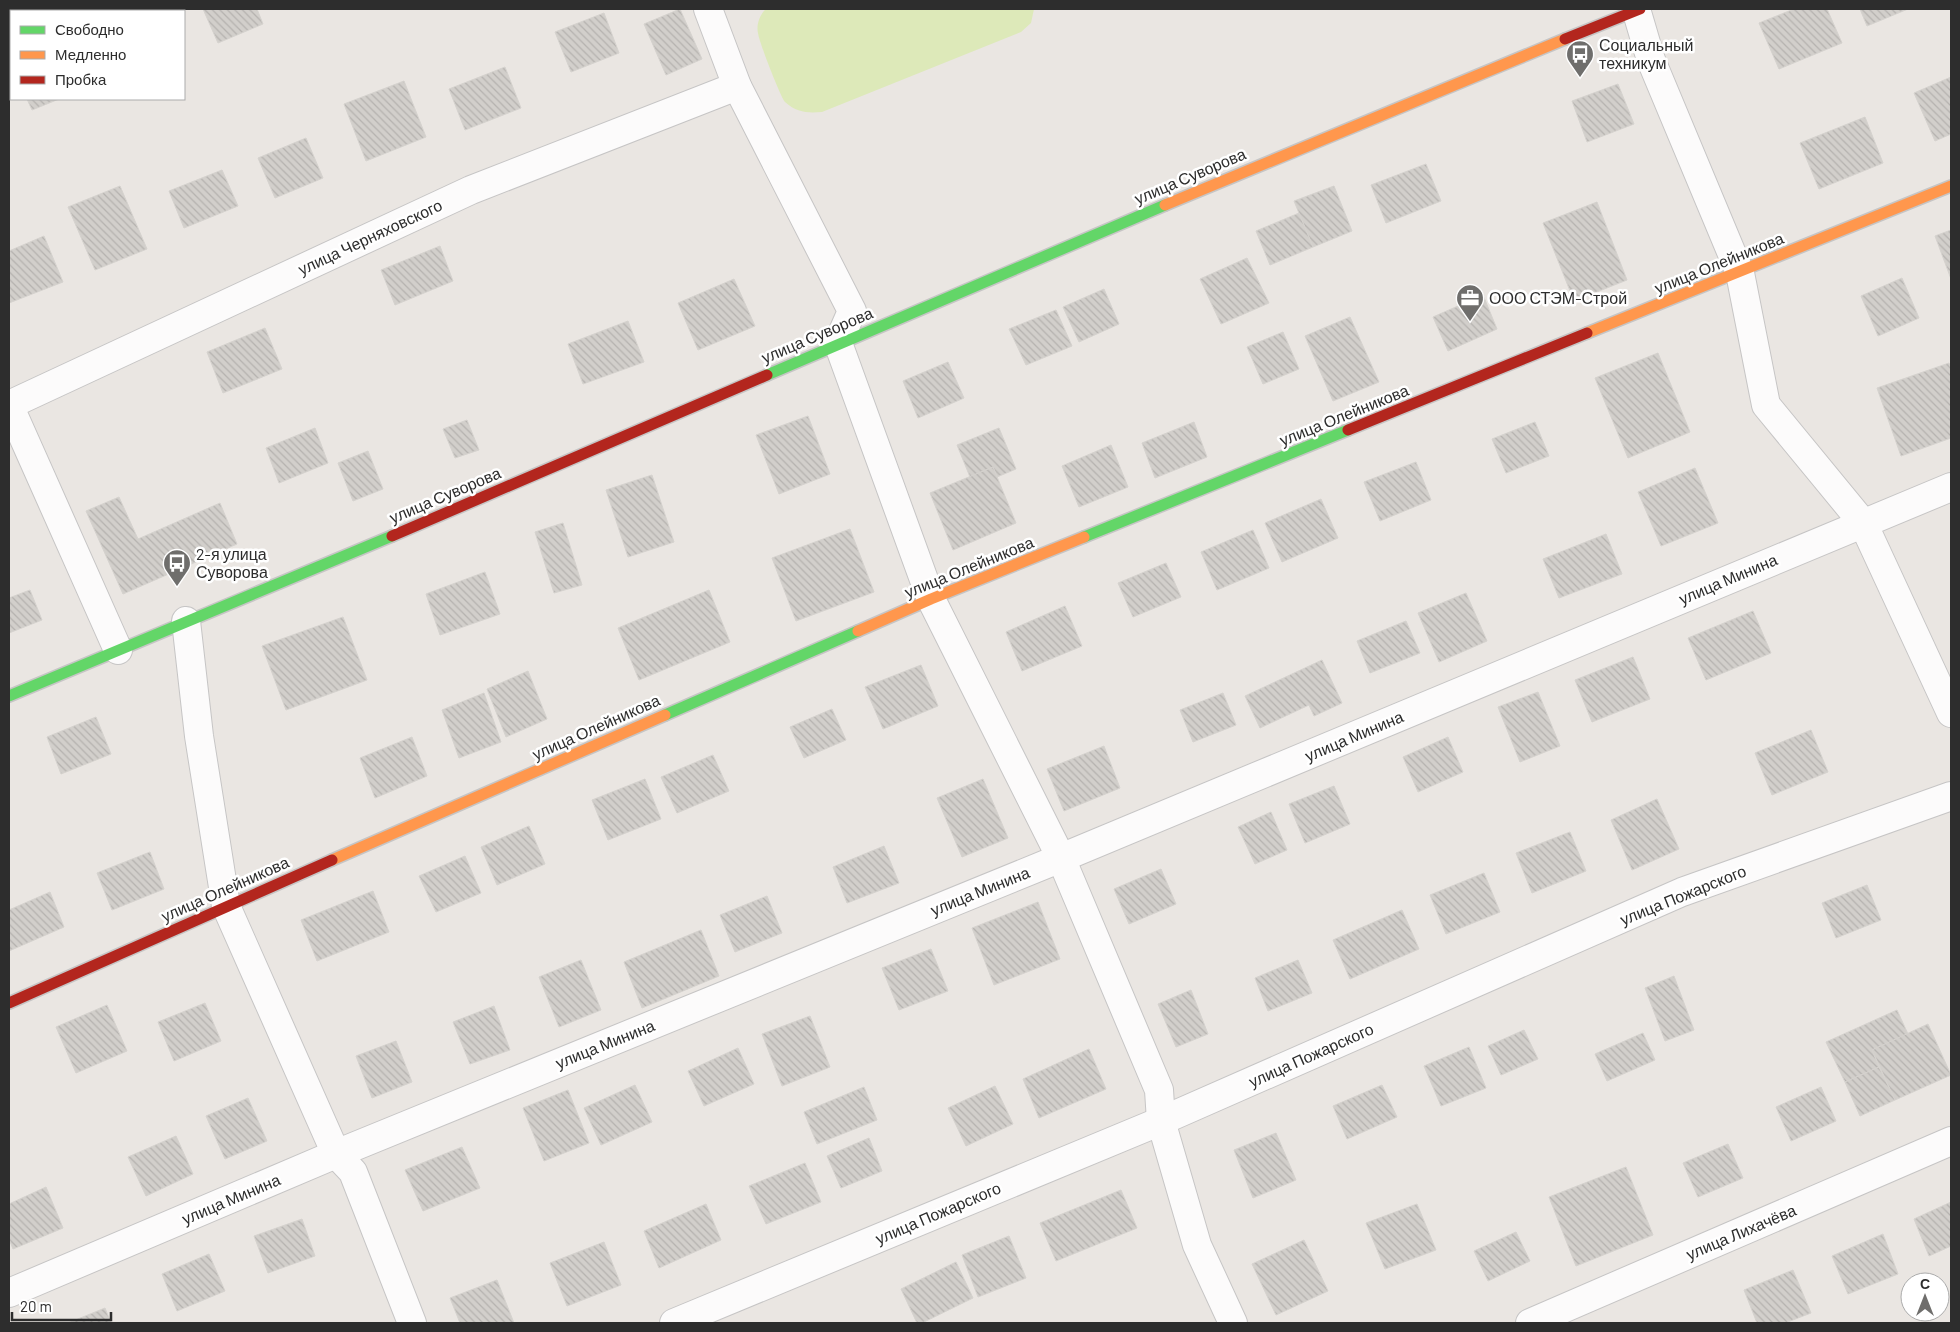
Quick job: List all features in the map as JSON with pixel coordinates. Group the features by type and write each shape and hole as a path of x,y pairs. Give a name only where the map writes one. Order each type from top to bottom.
{"street":[{"path":"708,9 737,86 852,311 838,343 931,599 1061,858 1159,1090 1160,1121 1197,1245 1233,1323"},
{"path":"1638,9 1651,60 1740,273 1766,405 1863,523 1951,713"},
{"name":"улица Суворова","path":"9,696 393,535 1303,145 1638,9"},
{"name":"улица Черняховского","path":"9,405 471,190 737,86"},
{"name":"улица Олейникова","path":"9,1003 226,906 931,599 1951,186"},
{"path":"9,405 118,650"},
{"name":"улица Минина","path":"9,1293 336,1154 1061,858 1951,487"},
{"path":"186,621 200,736 226,906 336,1154 353,1172 412,1323"},
{"name":"улица Пожарского","path":"674,1323 1160,1121 1682,892 1951,796"},
{"name":"улица Лихачёва","path":"1530,1323 1951,1141"}],"green space":[{"path":"766,9 1034,9 1031,23 1021,32 822,112 803,112 789,106 785,102 766,58 759,38 758,27 759,20"}],"building":[{"path":"203,9 257,9 263,24 218,43"},
{"path":"680,9 702,59 666,75 644,24"},
{"path":"1794,9 1827,9 1842,43 1779,69 1759,23"},
{"path":"1860,9 1908,9 1867,26"},
{"path":"604,13 619,53 571,72 555,32"},
{"path":"505,67 521,108 465,130 449,89"},
{"path":"1951,77 1951,134 1935,141 1914,93"},
{"path":"404,81 426,137 366,161 344,104"},
{"path":"1618,84 1634,124 1587,142 1572,101"},
{"path":"27,100 57,100 32,110"},
{"path":"1865,117 1883,163 1819,189 1800,143"},
{"path":"306,138 323,178 275,198 258,158"},
{"path":"1426,164 1441,201 1386,223 1371,185"},
{"path":"222,170 238,206 184,228 169,191"},
{"path":"120,186 147,249 95,270 68,207"},
{"path":"1334,186 1352,231 1313,247 1294,201"},
{"path":"1597,202 1627,280 1574,301 1543,223"},
{"path":"1299,213 1313,247 1270,265 1256,231"},
{"path":"1951,230 1951,279 1935,236"},
{"path":"44,236 63,282 9,303 9,251"},
{"path":"440,246 453,281 395,305 381,270"},
{"path":"1247,258 1269,303 1221,324 1200,279"},
{"path":"1902,278 1919,318 1878,336 1861,296"},
{"path":"734,279 755,326 698,350 678,303"},
{"path":"1104,289 1119,324 1079,342 1063,307"},
{"path":"1483,295 1497,329 1448,351 1433,317"},
{"path":"1056,310 1072,346 1026,365 1009,329"},
{"path":"1350,317 1379,382 1333,401 1305,336"},
{"path":"628,321 644,362 583,384 568,344"},
{"path":"265,328 282,369 223,393 207,352"},
{"path":"1283,332 1299,369 1263,384 1247,347"},
{"path":"1658,353 1690,432 1628,458 1595,378"},
{"path":"948,362 964,398 918,418 903,381"},
{"path":"1949,363 1951,369 1951,438 1901,456 1877,388"},
{"path":"808,416 830,474 779,494 756,435"},
{"path":"467,420 479,450 455,458 443,429"},
{"path":"1194,422 1207,457 1155,478 1142,443"},
{"path":"1535,422 1549,456 1506,473 1492,439"},
{"path":"315,428 328,463 279,483 266,448"},
{"path":"999,428 1016,469 997,477 993,467 970,477 957,445"},
{"path":"1111,445 1128,487 1079,507 1062,466"},
{"path":"368,451 383,489 353,501 338,463"},
{"path":"1416,462 1431,500 1380,521 1364,482"},
{"path":"993,467 1016,523 953,550 930,493"},
{"path":"1695,468 1718,523 1661,546 1638,492"},
{"path":"652,475 674,542 628,557 606,490"},
{"path":"119,497 138,539 220,503 237,544 123,594 86,511"},
{"path":"1321,499 1338,538 1282,562 1265,523"},
{"path":"563,523 582,585 554,593 535,532"},
{"path":"850,529 874,592 796,621 772,558"},
{"path":"1253,530 1269,568 1217,590 1201,552"},
{"path":"1606,534 1622,574 1559,598 1543,559"},
{"path":"1166,563 1181,597 1133,617 1118,583"},
{"path":"485,572 500,614 440,635 426,594"},
{"path":"30,590 42,620 9,633 9,598"},
{"path":"709,590 730,642 639,680 618,628"},
{"path":"1466,593 1487,641 1439,662 1418,613"},
{"path":"1065,606 1082,646 1022,671 1006,632"},
{"path":"1753,611 1771,653 1706,680 1688,638"},
{"path":"343,617 367,680 286,710 262,646"},
{"path":"1406,621 1420,653 1370,673 1357,641"},
{"path":"1633,657 1650,699 1592,722 1575,680"},
{"path":"1322,660 1342,703 1314,716 1309,705 1260,728 1245,696"},
{"path":"921,665 938,706 883,729 865,687"},
{"path":"528,671 547,719 506,737 487,689"},
{"path":"1538,692 1560,746 1520,762 1498,707"},
{"path":"484,693 501,742 459,758 442,710"},
{"path":"1223,693 1236,725 1193,742 1180,710"},
{"path":"832,709 846,740 804,758 790,727"},
{"path":"96,717 111,754 61,774 47,737"},
{"path":"1811,730 1828,772 1772,795 1755,753"},
{"path":"412,737 427,776 375,798 360,758"},
{"path":"1448,737 1463,772 1418,792 1403,757"},
{"path":"1104,746 1120,788 1064,811 1047,769"},
{"path":"713,755 729,791 677,813 661,777"},
{"path":"645,779 661,819 608,840 592,800"},
{"path":"983,779 1008,838 962,857 937,798"},
{"path":"1334,786 1350,824 1305,843 1289,804"},
{"path":"1657,799 1679,849 1632,870 1611,820"},
{"path":"1271,812 1287,850 1255,864 1238,827"},
{"path":"529,826 545,864 497,885 481,847"},
{"path":"1570,832 1586,871 1532,893 1516,853"},
{"path":"884,846 899,883 847,903 833,867"},
{"path":"150,852 164,889 112,910 97,873"},
{"path":"465,856 481,893 436,912 419,876"},
{"path":"1161,869 1176,904 1129,924 1114,889"},
{"path":"1484,873 1500,912 1446,934 1430,895"},
{"path":"1867,885 1881,920 1836,938 1822,903"},
{"path":"373,891 389,932 317,961 301,920"},
{"path":"50,892 64,927 9,951 9,910"},
{"path":"767,896 782,933 735,952 720,915"},
{"path":"1038,902 1060,959 994,985 972,928"},
{"path":"1402,910 1419,949 1350,979 1333,940"},
{"path":"701,930 719,976 642,1008 624,962"},
{"path":"931,949 948,991 899,1010 882,968"},
{"path":"581,960 601,1010 559,1027 539,977"},
{"path":"1298,960 1312,993 1268,1011 1255,978"},
{"path":"1674,976 1694,1030 1665,1041 1645,988"},
{"path":"1191,990 1208,1034 1176,1047 1158,1004"},
{"path":"205,1003 221,1041 174,1061 158,1022"},
{"path":"107,1005 127,1051 76,1073 56,1027"},
{"path":"494,1006 510,1050 470,1064 453,1022"},
{"path":"1897,1010 1908,1034 1872,1050 1879,1067 1845,1082 1826,1042"},
{"path":"810,1016 830,1067 782,1086 762,1034"},
{"path":"1928,1024 1951,1075 1895,1100 1872,1050"},
{"path":"1524,1030 1538,1059 1501,1075 1488,1046"},
{"path":"1643,1033 1655,1060 1607,1081 1595,1054"},
{"path":"396,1041 412,1082 372,1098 356,1056"},
{"path":"1469,1047 1486,1088 1441,1106 1424,1066"},
{"path":"738,1048 754,1084 704,1106 688,1071"},
{"path":"1089,1049 1106,1089 1039,1118 1023,1079"},
{"path":"1879,1067 1895,1100 1860,1116 1845,1082"},
{"path":"635,1085 652,1122 601,1145 584,1108"},
{"path":"1382,1085 1397,1117 1347,1139 1333,1106"},
{"path":"995,1086 1013,1124 966,1146 948,1108"},
{"path":"864,1087 877,1120 817,1144 804,1112"},
{"path":"1821,1087 1836,1121 1791,1141 1776,1107"},
{"path":"568,1090 589,1143 544,1161 523,1108"},
{"path":"248,1098 267,1141 225,1159 206,1116"},
{"path":"1276,1133 1296,1180 1253,1198 1234,1150"},
{"path":"176,1136 193,1174 146,1196 128,1157"},
{"path":"869,1138 882,1171 841,1188 827,1156"},
{"path":"1728,1144 1743,1178 1698,1197 1683,1163"},
{"path":"462,1147 480,1188 423,1211 405,1170"},
{"path":"805,1163 821,1202 766,1224 749,1186"},
{"path":"1626,1167 1653,1235 1576,1266 1549,1197"},
{"path":"46,1187 63,1228 13,1249 9,1239 9,1204"},
{"path":"1121,1190 1137,1228 1056,1261 1040,1223"},
{"path":"1951,1202 1951,1246 1929,1256 1914,1219"},
{"path":"706,1204 721,1240 659,1268 644,1231"},
{"path":"1417,1204 1436,1250 1385,1269 1366,1223"},
{"path":"302,1219 315,1256 268,1273 254,1236"},
{"path":"1516,1232 1530,1261 1488,1281 1474,1251"},
{"path":"1883,1234 1898,1274 1848,1294 1832,1256"},
{"path":"1009,1236 1026,1278 978,1297 962,1255"},
{"path":"1304,1240 1328,1291 1276,1315 1252,1264"},
{"path":"604,1242 621,1285 567,1306 550,1263"},
{"path":"209,1254 225,1291 177,1311 162,1274"},
{"path":"956,1262 973,1298 922,1323 917,1323 901,1289"},
{"path":"1793,1270 1811,1313 1785,1323 1757,1323 1744,1290"},
{"path":"497,1280 514,1323 460,1323 450,1298"},
{"path":"105,1308 111,1323 68,1323"}],"traffic: fast":[{"path":"767,375 1165,205"},
{"path":"1084,537 1348,430"},
{"path":"9,696 392,536"},
{"path":"665,715 858,631"}],"traffic: slow":[{"path":"1165,205 1565,39"},
{"path":"1587,333 1951,186"},
{"path":"858,631 931,599 1084,537"},
{"path":"332,860 665,715"}],"traffic: jam":[{"path":"1565,39 1640,9"},
{"path":"1348,430 1587,333"},
{"path":"392,536 767,375"},
{"path":"9,1003 332,860"}],"place":[{"name":"Социальный техникум","path":"1580,78"},
{"name":"ООО СТЭМ-Строй","path":"1470,322"},
{"name":"2-я улица Суворова","path":"177,587"}]}
